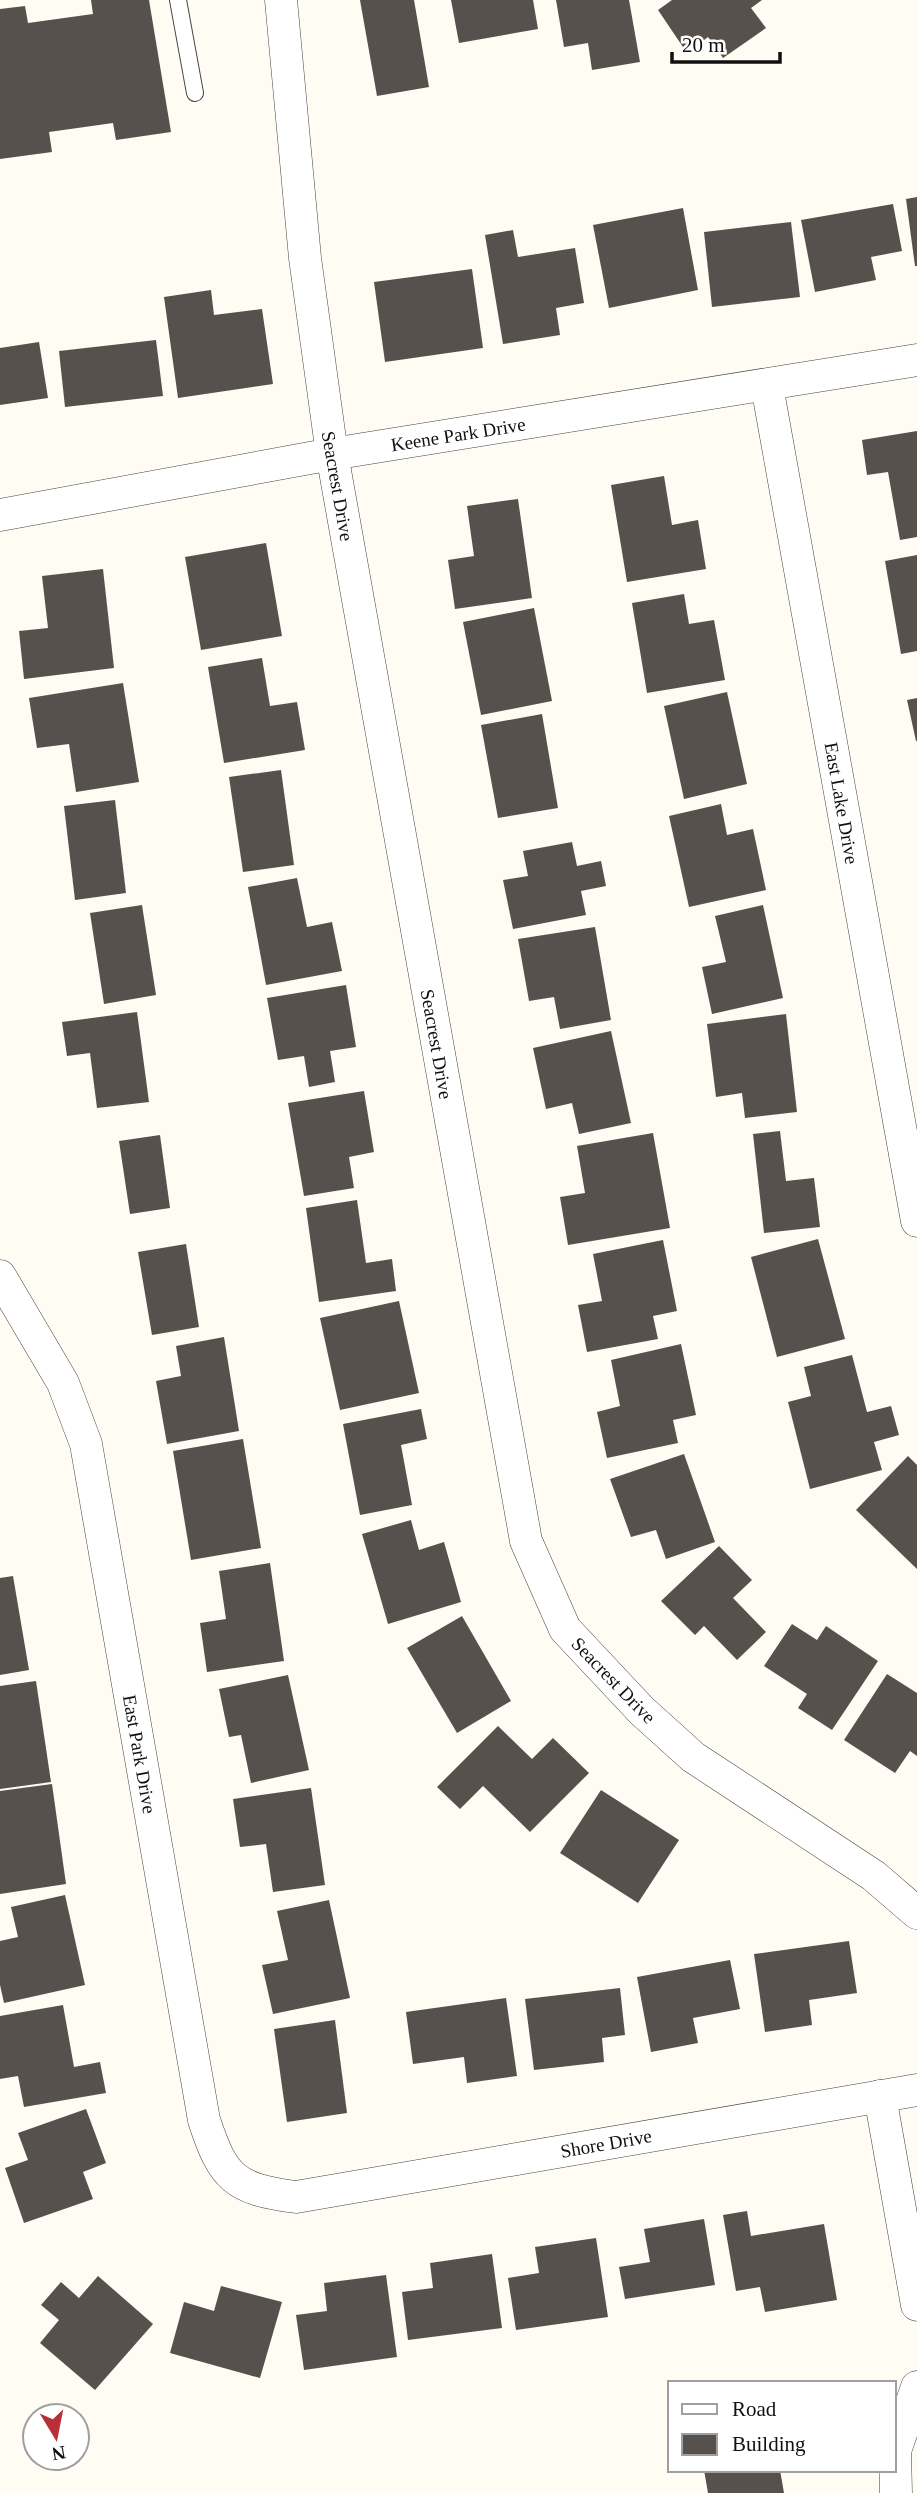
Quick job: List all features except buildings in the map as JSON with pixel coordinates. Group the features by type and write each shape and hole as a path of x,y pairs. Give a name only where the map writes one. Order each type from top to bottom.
{"street":[{"name":"Seacrest Drive","path":"281,0 305,258 332,454 526,1541 565,1629 642,1711 693,1757 874,1876 917,1913"},
{"name":"Keene Park Drive","path":"0,515 332,454 917,360"},
{"name":"East Lake Drive","path":"766,386 917,1221"},
{"name":"East Park Drive","path":"0,1276 64,1382 86,1444 204,2120 214,2151 231,2178 266,2193 296,2197"},
{"name":"Shore Drive","path":"296,2197 917,2090"},
{"path":"880,2096 917,2305"},
{"path":"896,2448 917,2387"},
{"path":"896,2472 896,2493"}],"lane":[{"path":"178,0 195,93"}]}
